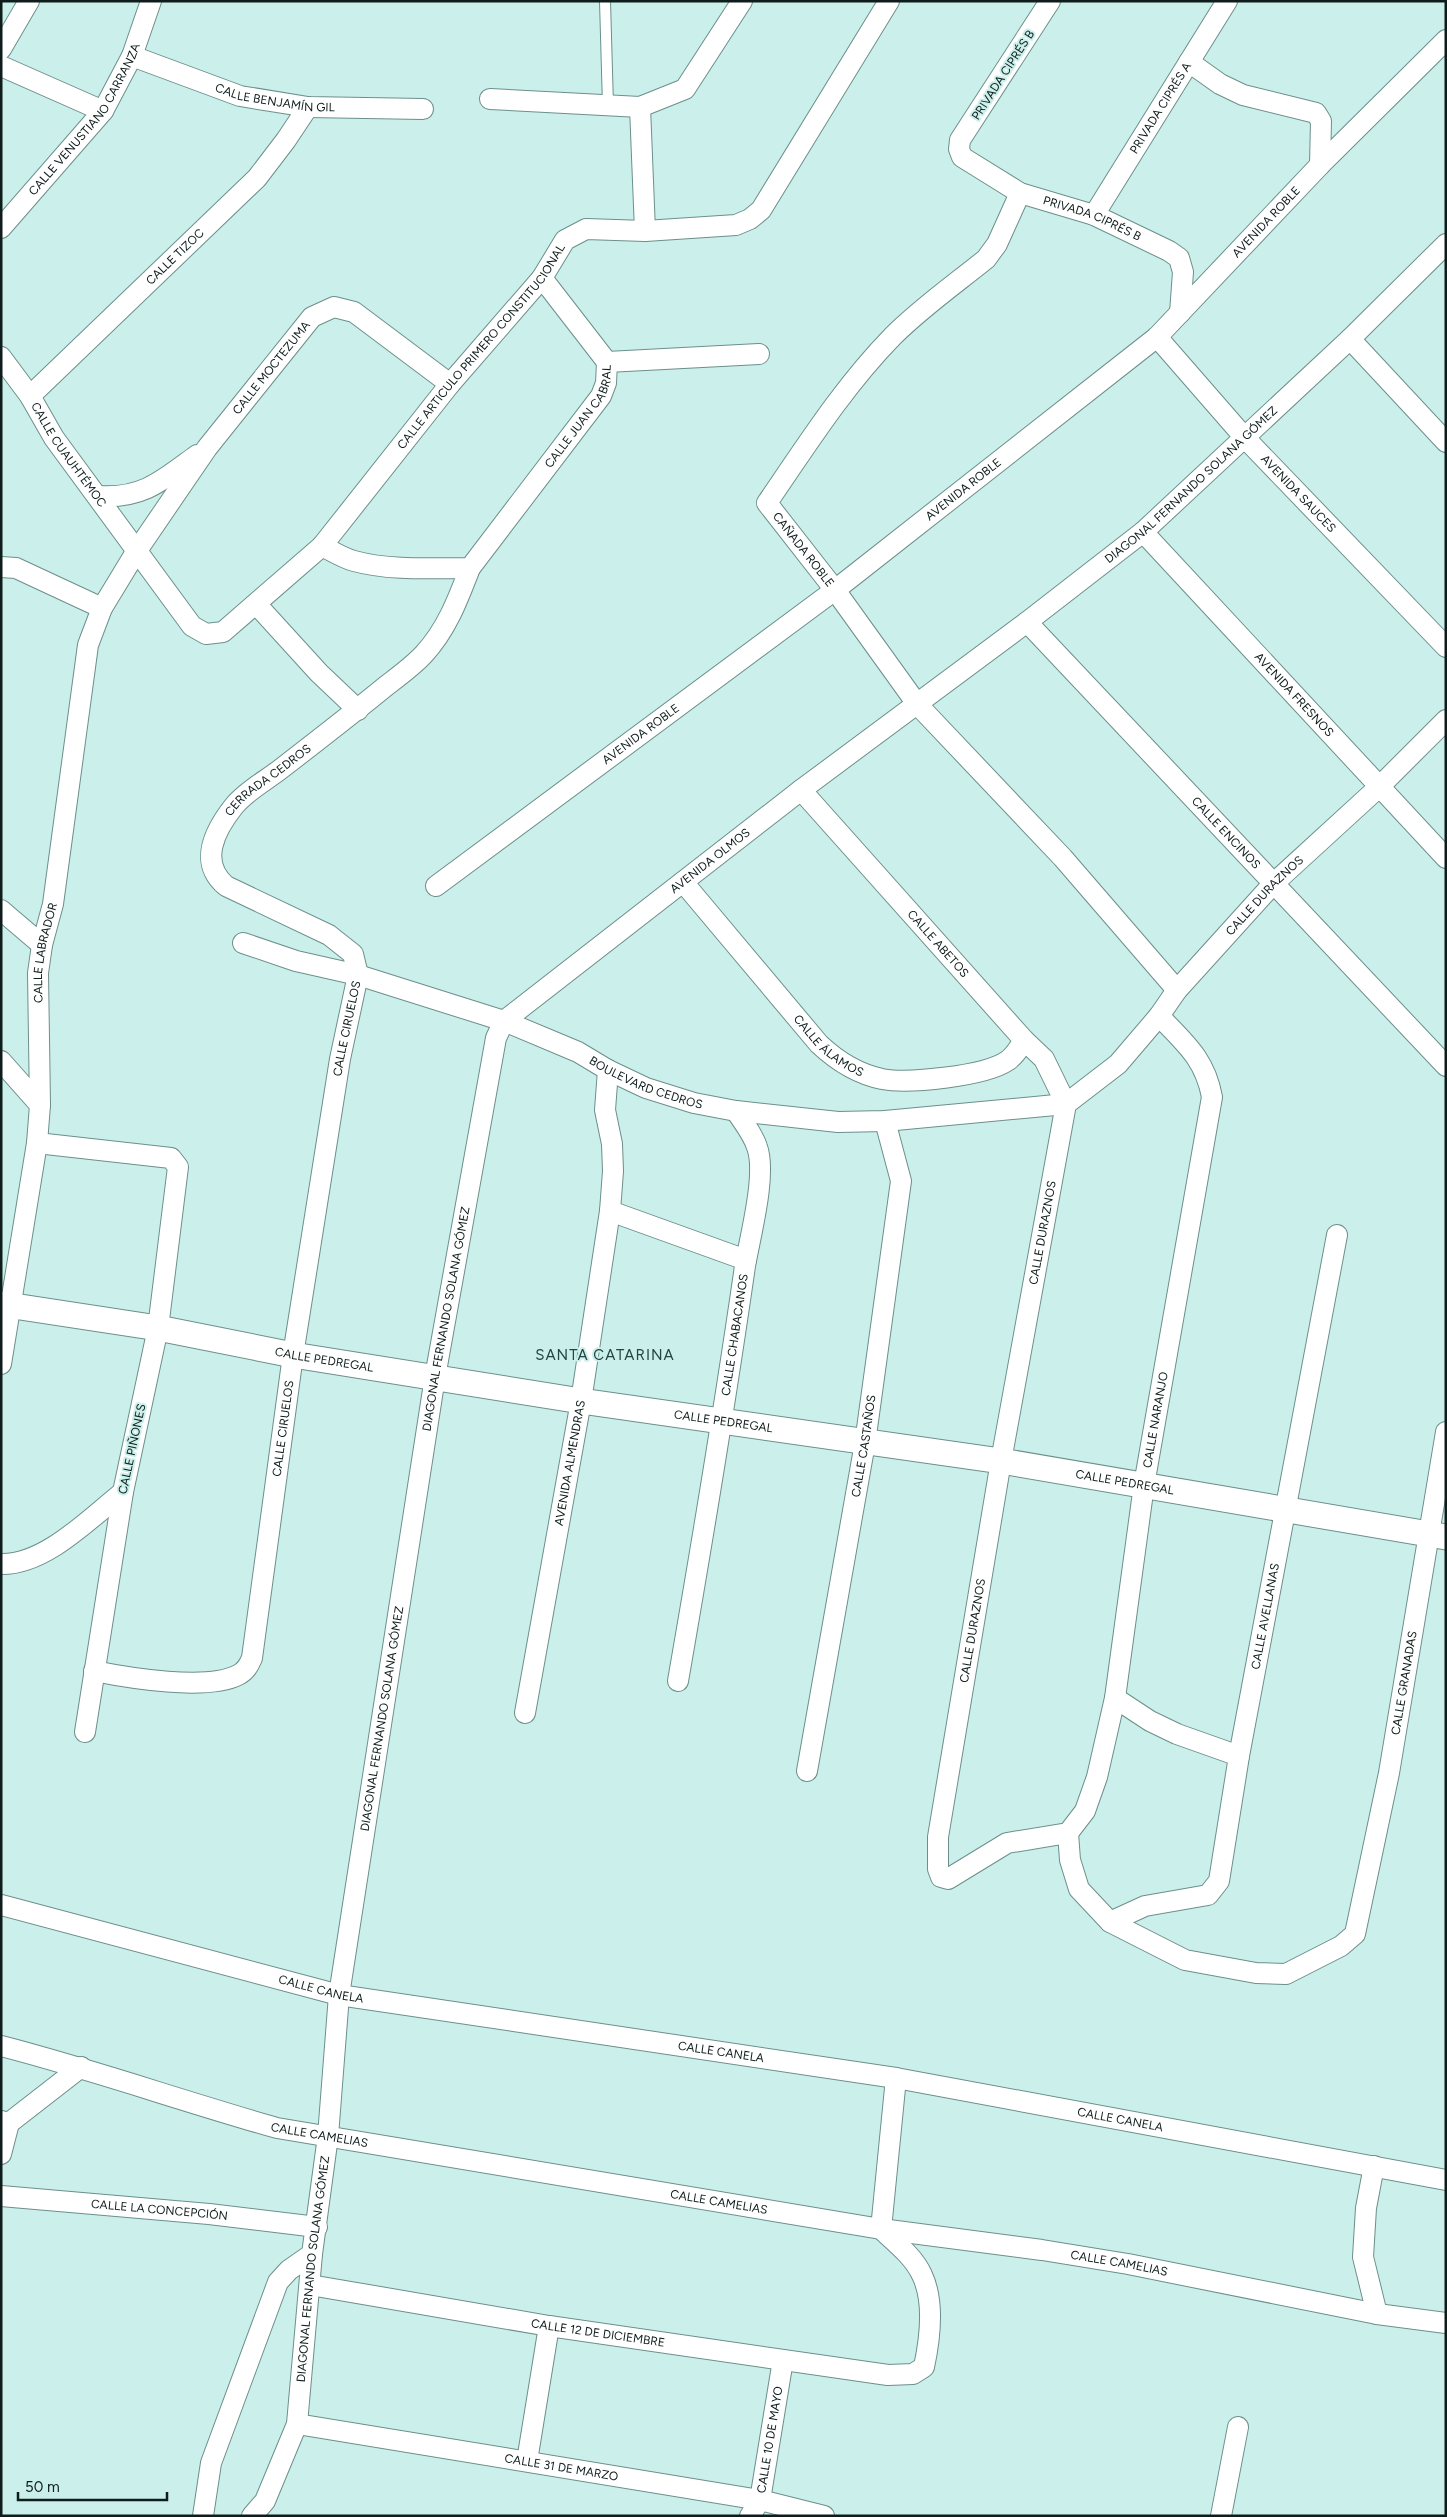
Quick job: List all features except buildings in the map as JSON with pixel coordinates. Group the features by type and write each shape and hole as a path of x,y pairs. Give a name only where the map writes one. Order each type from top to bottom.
{"street":[{"path":"1,49 30,1"},
{"name":"CALLE VENUSTIANO CARRANZA","path":"1,228 103,111 132,56 151,1"},
{"path":"490,99 640,107 685,89 742,1"},
{"name":"CALLE ARTICULO PRIMERO CONSTITUCIONAL","path":"206,634 223,632 257,605 322,546 450,384 542,278 566,240 586,229 645,231 736,225 750,219 761,210 889,1"},
{"name":"PRIVADA CIPRÉS B","path":"1050,1 960,140 959,149 962,157 1020,192 1094,215 1169,251 1179,258 1183,272 1180,313"},
{"name":"PRIVADA CIPRÉS A","path":"1094,215 1228,1"},
{"name":"AVENIDA ROBLE","path":"436,886 835,590 1156,337 1320,165 1446,40"},
{"name":"CALLE BENJAMÍN GIL","path":"132,56 240,96 308,107 424,109"},
{"path":"1189,62 1220,84 1243,95 1316,113 1321,121 1320,165"},
{"path":"1,66 103,111"},
{"name":"CALLE TIZOC","path":"30,396 257,178 308,107"},
{"path":"640,107 645,231"},
{"name":"CAÑADA ROBLE","path":"1020,192 997,244 986,258 894,335 871,359 827,416 767,503 835,590 917,704 1062,858 1177,990"},
{"name":"DIAGONAL FERNANDO SOLANA GÓMEZ","path":"917,704 1143,532 1350,339 1446,244"},
{"path":"542,278 607,362"},
{"name":"CALLE MOCTEZUMA","path":"136,552 207,448 312,317 334,307 354,312 450,384"},
{"name":"AVENIDA SAUCES","path":"1156,337 1245,438 1446,647"},
{"path":"1350,339 1446,442"},
{"name":"CALLE JUAN CABRAL","path":"470,568 492,543 601,396 606,383 607,362 759,354"},
{"name":"CALLE CUAUHTÉMOC","path":"1,357 30,396 54,438 99,496 136,552 192,626 206,634"},
{"path":"99,496 119,498 142,492 207,448"},
{"name":"AVENIDA FRESNOS","path":"1143,532 1446,858"},
{"path":"322,546 353,561 376,565 408,568 470,568"},
{"name":"CALLE LABRADOR","path":"1,1364 7,1304 37,1143 40,1105 38,973 42,945 53,904 88,645 102,608 136,552"},
{"path":"1,566 16,568 102,608"},
{"name":"CERRADA CEDROS","path":"358,975 353,954 329,935 226,886 213,870 211,851 220,826 236,804 358,710 422,656 439,637 452,615 470,568"},
{"path":"257,605 319,674 358,710"},
{"name":"CALLE ENCINOS","path":"1027,622 1446,1066"},
{"name":"AVENIDA OLMOS","path":"504,1021 801,790 917,704"},
{"name":"CALLE DURAZNOS","path":"1068,1833 1007,1843 989,1852 957,1875 948,1878 941,1878 938,1869 938,1837 1001,1461 1066,1104 1118,1064 1159,1016 1177,990 1273,884 1379,787 1446,720"},
{"name":"CALLE ABETOS","path":"801,790 1044,1060 1066,1104"},
{"name":"CALLE ÁLAMOS","path":"683,882 819,1044 833,1058 855,1069 881,1078 902,1081 987,1070 1006,1062 1014,1056 1024,1040"},
{"path":"1,910 42,945"},
{"name":"BOULEVARD CEDROS","path":"243,943 296,961 358,975 504,1021 578,1052 608,1070 646,1088 686,1100 736,1110 838,1122 885,1122 1066,1104"},
{"name":"CALLE CIRUELOS","path":"94,1671 146,1681 226,1680 239,1675 247,1668 252,1658 293,1355 340,1059 358,975"},
{"name":"CALLE NARANJO","path":"1068,1833 1085,1811 1097,1777 1115,1698 1144,1485 1212,1097 1208,1076 1197,1056 1159,1016"},
{"name":"DIAGONAL FERNANDO SOLANA GÓMEZ","path":"252,2516 265,2501 297,2424 312,2254 328,2136 338,1995 435,1377 496,1038 504,1021"},
{"path":"1,1061 40,1105"},
{"name":"AVENIDA ALMENDRAS","path":"525,1713 582,1401 610,1211 613,1171 612,1144 605,1110 608,1070"},
{"name":"CALLE CHABACANOS","path":"678,1681 723,1422 746,1260 756,1210 758,1147 736,1110"},
{"name":"CALLE CASTAÑOS","path":"807,1771 865,1443 901,1180 885,1122"},
{"name":"CALLE PIÑONES","path":"37,1143 171,1158 178,1167 158,1328 123,1492 85,1732"},
{"path":"610,1211 746,1260"},
{"name":"CALLE AVELLANAS","path":"1110,1922 1145,1906 1208,1895 1219,1881 1239,1756 1337,1236"},
{"name":"CALLE PEDREGAL","path":"7,1304 158,1328 293,1355 582,1401 1001,1461 1438,1535"},
{"name":"CALLE GRANADAS","path":"1110,1922 1185,1960 1256,1973 1286,1974 1341,1946 1355,1934 1438,1535 1446,1432"},
{"path":"1,1564 26,1562 43,1554 123,1492"},
{"path":"1115,1698 1150,1721 1178,1734 1239,1756"},
{"path":"1068,1833 1070,1860 1079,1889 1110,1922"},
{"name":"CALLE CANELA","path":"1,1905 338,1995 896,2078 1446,2180"},
{"name":"CALLE CAMELIAS","path":"1,2046 81,2067 191,2104 277,2128 881,2228 1128,2264 1377,2314 1446,2323"},
{"path":"1,2154 5,2122 81,2067"},
{"path":"881,2228 896,2078"},
{"path":"1374,2166 1366,2208 1363,2257 1377,2314"},
{"name":"CALLE LA CONCEPCIÓN","path":"1,2196 209,2214 317,2227"},
{"name":"CALLE 12 DE DICIEMBRE","path":"310,2285 549,2326 888,2375 913,2374 924,2367 928,2348 930,2295 922,2274 908,2255 881,2228"},
{"path":"203,2516 211,2464 278,2282 289,2270 312,2254"},
{"path":"527,2461 549,2326"},
{"name":"CALLE 10 DE MAYO","path":"755,2508 783,2360"},
{"name":"CALLE 31 DE MARZO","path":"297,2424 527,2461 755,2508 824,2516"},
{"path":"1221,2516 1238,2427"}],"lane":[{"path":"606,1 608,106"}],"district":[{"name":"SANTA CATARINA","path":"605,1355"}]}
